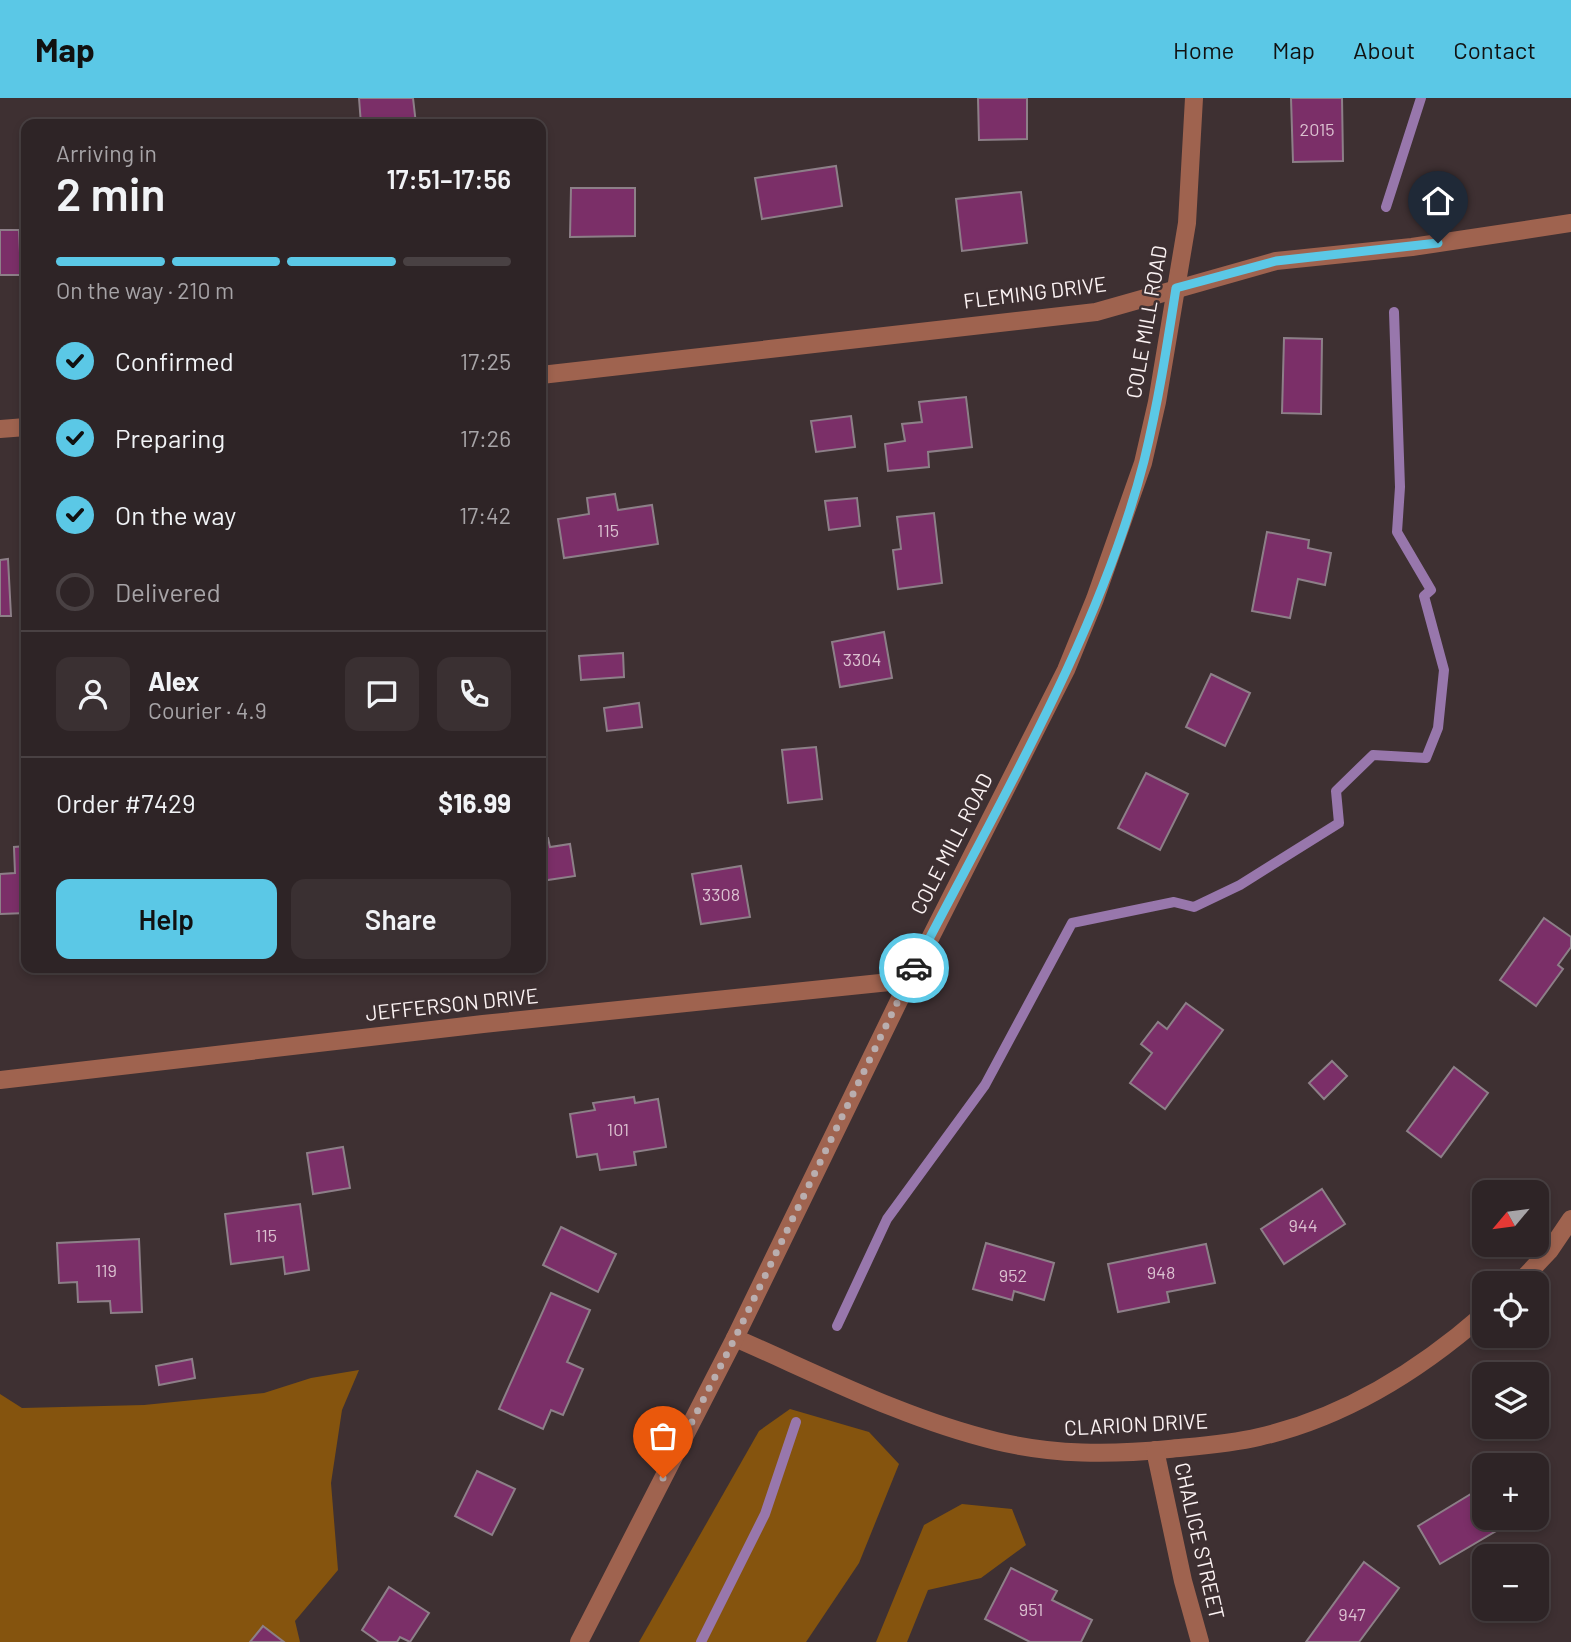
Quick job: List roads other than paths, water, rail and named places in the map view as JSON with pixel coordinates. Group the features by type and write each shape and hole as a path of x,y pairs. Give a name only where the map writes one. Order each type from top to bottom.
{"street":[{"name":"COLE MILL ROAD","path":"579,1642 735,1338 909,980 1066,670 1095,599 1143,463 1187,223 1194,98"},
{"name":"FLEMING DRIVE","path":"546,374 1096,312 1276,261 1412,247 1571,223"},
{"path":"0,429 21,428"},
{"name":"JEFFERSON DRIVE","path":"0,1080 482,1024 909,980"},
{"path":"1530,1271 1550,1250 1571,1219"},
{"name":"CLARION DRIVE","path":"735,1338 944,1426 997,1441 1069,1453 1155,1450 1259,1437 1325,1414 1392,1383 1472,1323"},
{"name":"CHALICE STREET","path":"1155,1450 1199,1642"}],"waterway":[{"path":"1386,207 1421,98"},
{"path":"837,1326 887,1219 985,1085 1072,923 1174,902 1194,907 1240,885 1339,823 1336,791 1373,755 1426,758 1438,728 1444,670 1424,596 1431,590 1397,532 1400,487 1394,312"},
{"path":"701,1642 765,1514 796,1422"}]}
